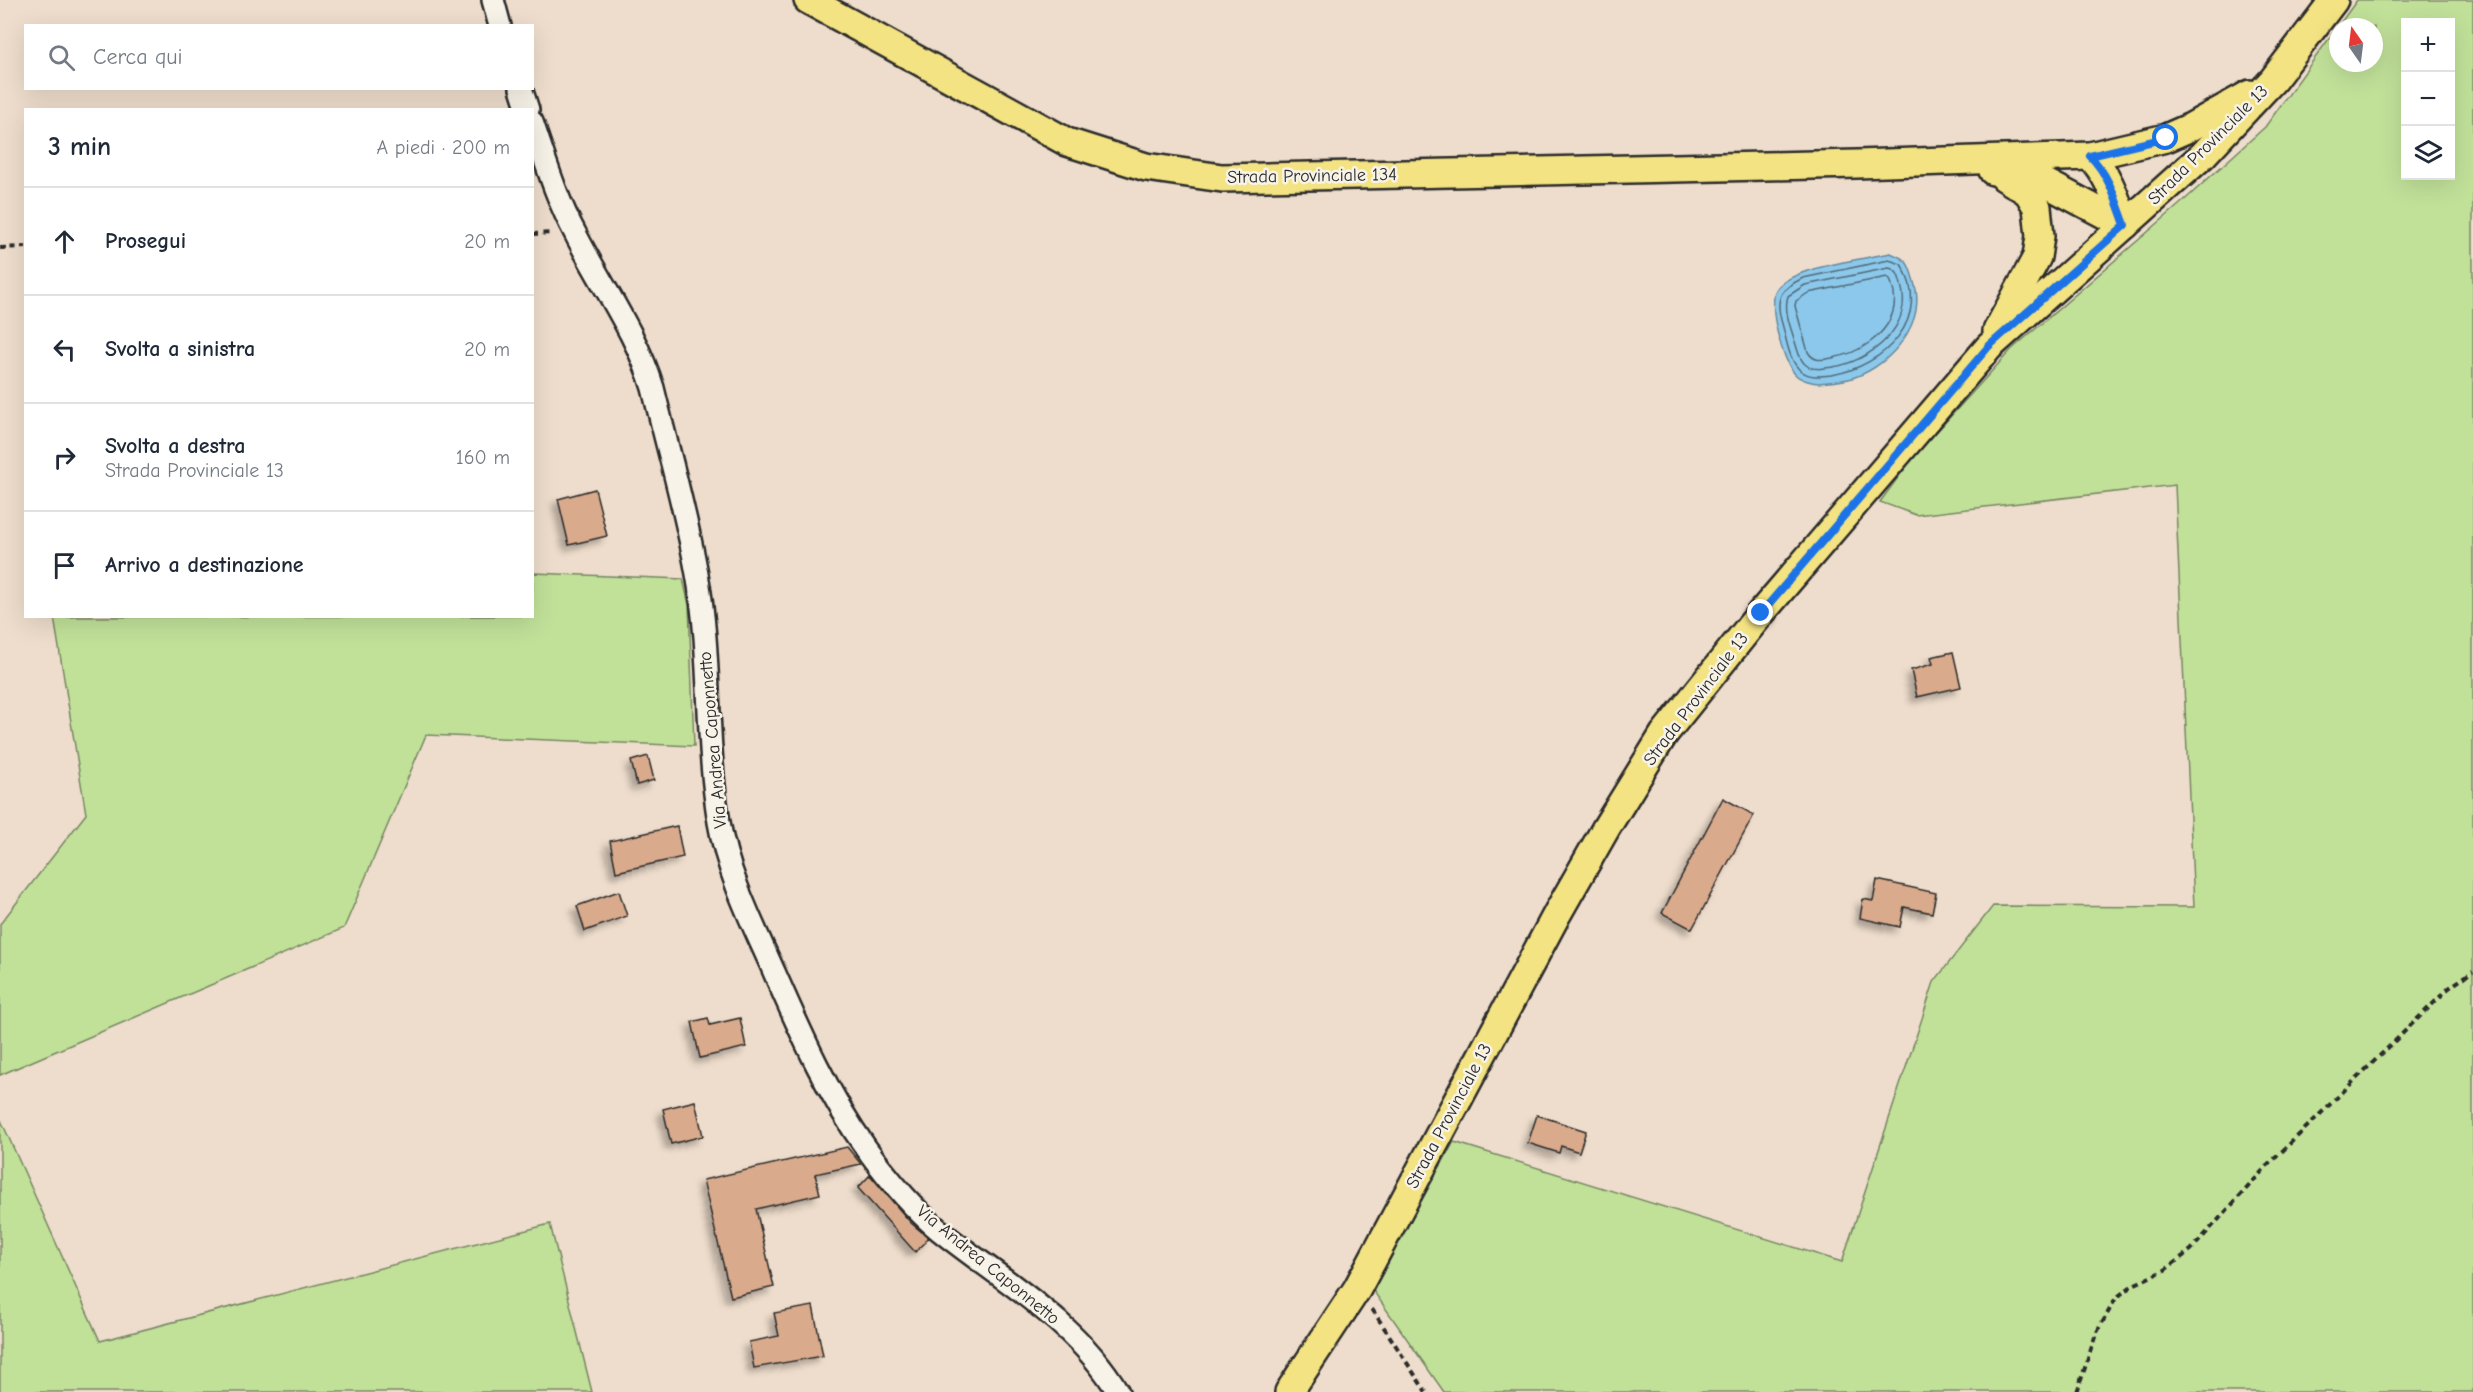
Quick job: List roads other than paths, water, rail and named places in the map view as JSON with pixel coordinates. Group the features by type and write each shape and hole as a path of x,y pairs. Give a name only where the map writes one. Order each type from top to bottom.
{"main road":[{"name":"Strada Provinciale 134","path":"808,0 1067,142 1146,167 1222,178 1857,164"},
{"name":"Strada Provinciale 13","path":"1289,1392 1357,1289 1557,914 1606,828 1664,734 1761,613 1989,346 2203,155 2273,80 2334,0"},
{"path":"1857,164 2090,156 2166,138 2218,113 2273,80"},
{"path":"2090,156 2100,166 2108,180 2125,225"},
{"path":"1857,164 1992,171 2020,175 2042,181 2125,225"},
{"path":"1989,346 2037,257 2040,236 2037,207 2028,192 2017,183 1992,171"}],"street":[{"path":"493,0 499,24"},
{"path":"522,90 527,108"},
{"name":"Via Andrea Caponnetto","path":"534,128 556,191 574,233 640,350 653,388 697,575 713,775 727,862 797,1023 836,1100 865,1147 900,1192 936,1228 1047,1312 1107,1374 1118,1392"}],"water":[{"path":"1890,253 1901,258 1909,266 1917,297 1911,326 1903,340 1882,362 1855,377 1819,383 1797,376 1786,359 1777,333 1774,305 1778,287 1787,280 1814,269"}]}
